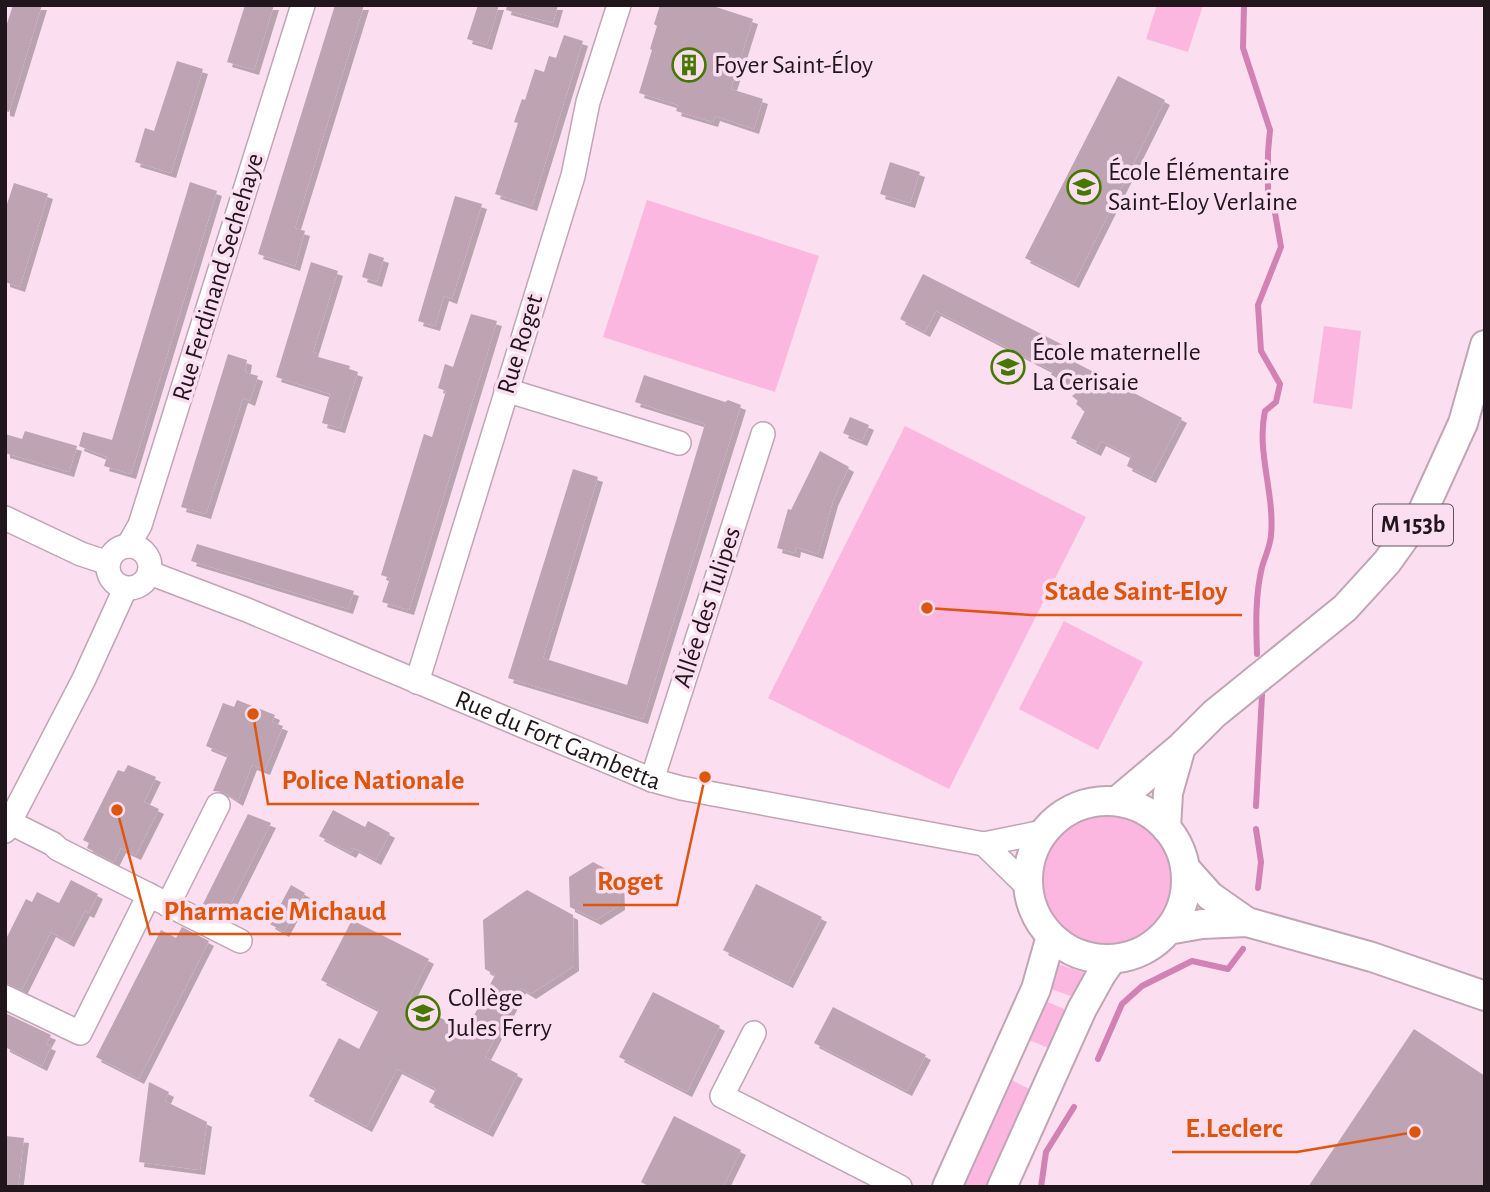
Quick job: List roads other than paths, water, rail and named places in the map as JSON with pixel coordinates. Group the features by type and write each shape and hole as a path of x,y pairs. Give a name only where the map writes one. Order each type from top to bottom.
{"main road":[{"name":"M 153b","path":"1117,801 1181,747 1214,714 1345,608 1387,562 1422,513 1463,423 1485,345"},
{"name":"M 153b","path":"1166,828 1168,793 1181,747"},
{"path":"1096,801 1117,801 1152,815 1166,828 1180,851 1185,868 1183,901 1168,930 1144,950 1112,959 1093,958 1070,950 1051,936 1035,914 1028,887 1028,867 1033,849 1043,832 1058,817 1076,806 1096,801"},
{"path":"1185,868 1210,896 1247,922"},
{"path":"1168,930 1202,924 1247,922 1372,957 1485,996"},
{"path":"947,1187 1036,989 1051,936"},
{"path":"1002,1187 1082,1009 1112,959"}],"street":[{"name":"Rue Ferdinand Sechehaye","path":"128,546 140,525 303,5"},
{"name":"Rue Roget","path":"417,682 573,176 588,102 619,5"},
{"path":"506,390 679,443"},
{"name":"Allée des Tulipes","path":"652,780 763,434"},
{"path":"5,518 81,554 108,563"},
{"path":"128,546 146,554 150,566 150,573 143,584 132,589 125,589 113,582 108,570 108,563 116,551 128,546"},
{"name":"Rue du Fort Gambetta","path":"150,573 247,610 652,780 681,788 984,844 1043,832"},
{"path":"125,589 100,646 7,824 52,844 240,941"},
{"path":"5,997 80,1033 158,900 218,805"},
{"path":"984,844 1028,887"},
{"path":"754,1033 722,1096 900,1187"}],"waterway":[{"path":"1244,5 1243,48 1270,130 1268,195 1275,213 1281,247 1258,305 1261,351 1280,384 1276,402 1265,411 1263,426 1272,520 1258,589 1257,654"},
{"path":"1256,806 1262,695"},
{"path":"1256,829 1261,862 1258,888"},
{"path":"1098,1059 1122,1004 1142,986 1192,961 1228,969 1243,949"},
{"path":"1041,1187 1046,1152 1074,1107"}],"place":[{"name":"Foyer Saint-Éloy","path":"689,65"},
{"name":"École Élémentaire Saint-Eloy Verlaine","path":"1084,187"},
{"name":"École maternelle La Cerisaie","path":"1008,367"},
{"name":"Stade Saint-Eloy","path":"927,608"},
{"name":"Police Nationale","path":"253,714"},
{"name":"Roget","path":"705,777"},
{"name":"Pharmacie Michaud","path":"117,810"},
{"name":"Collège Jules Ferry","path":"423,1013"},
{"name":"E.Leclerc","path":"1415,1132"}]}
